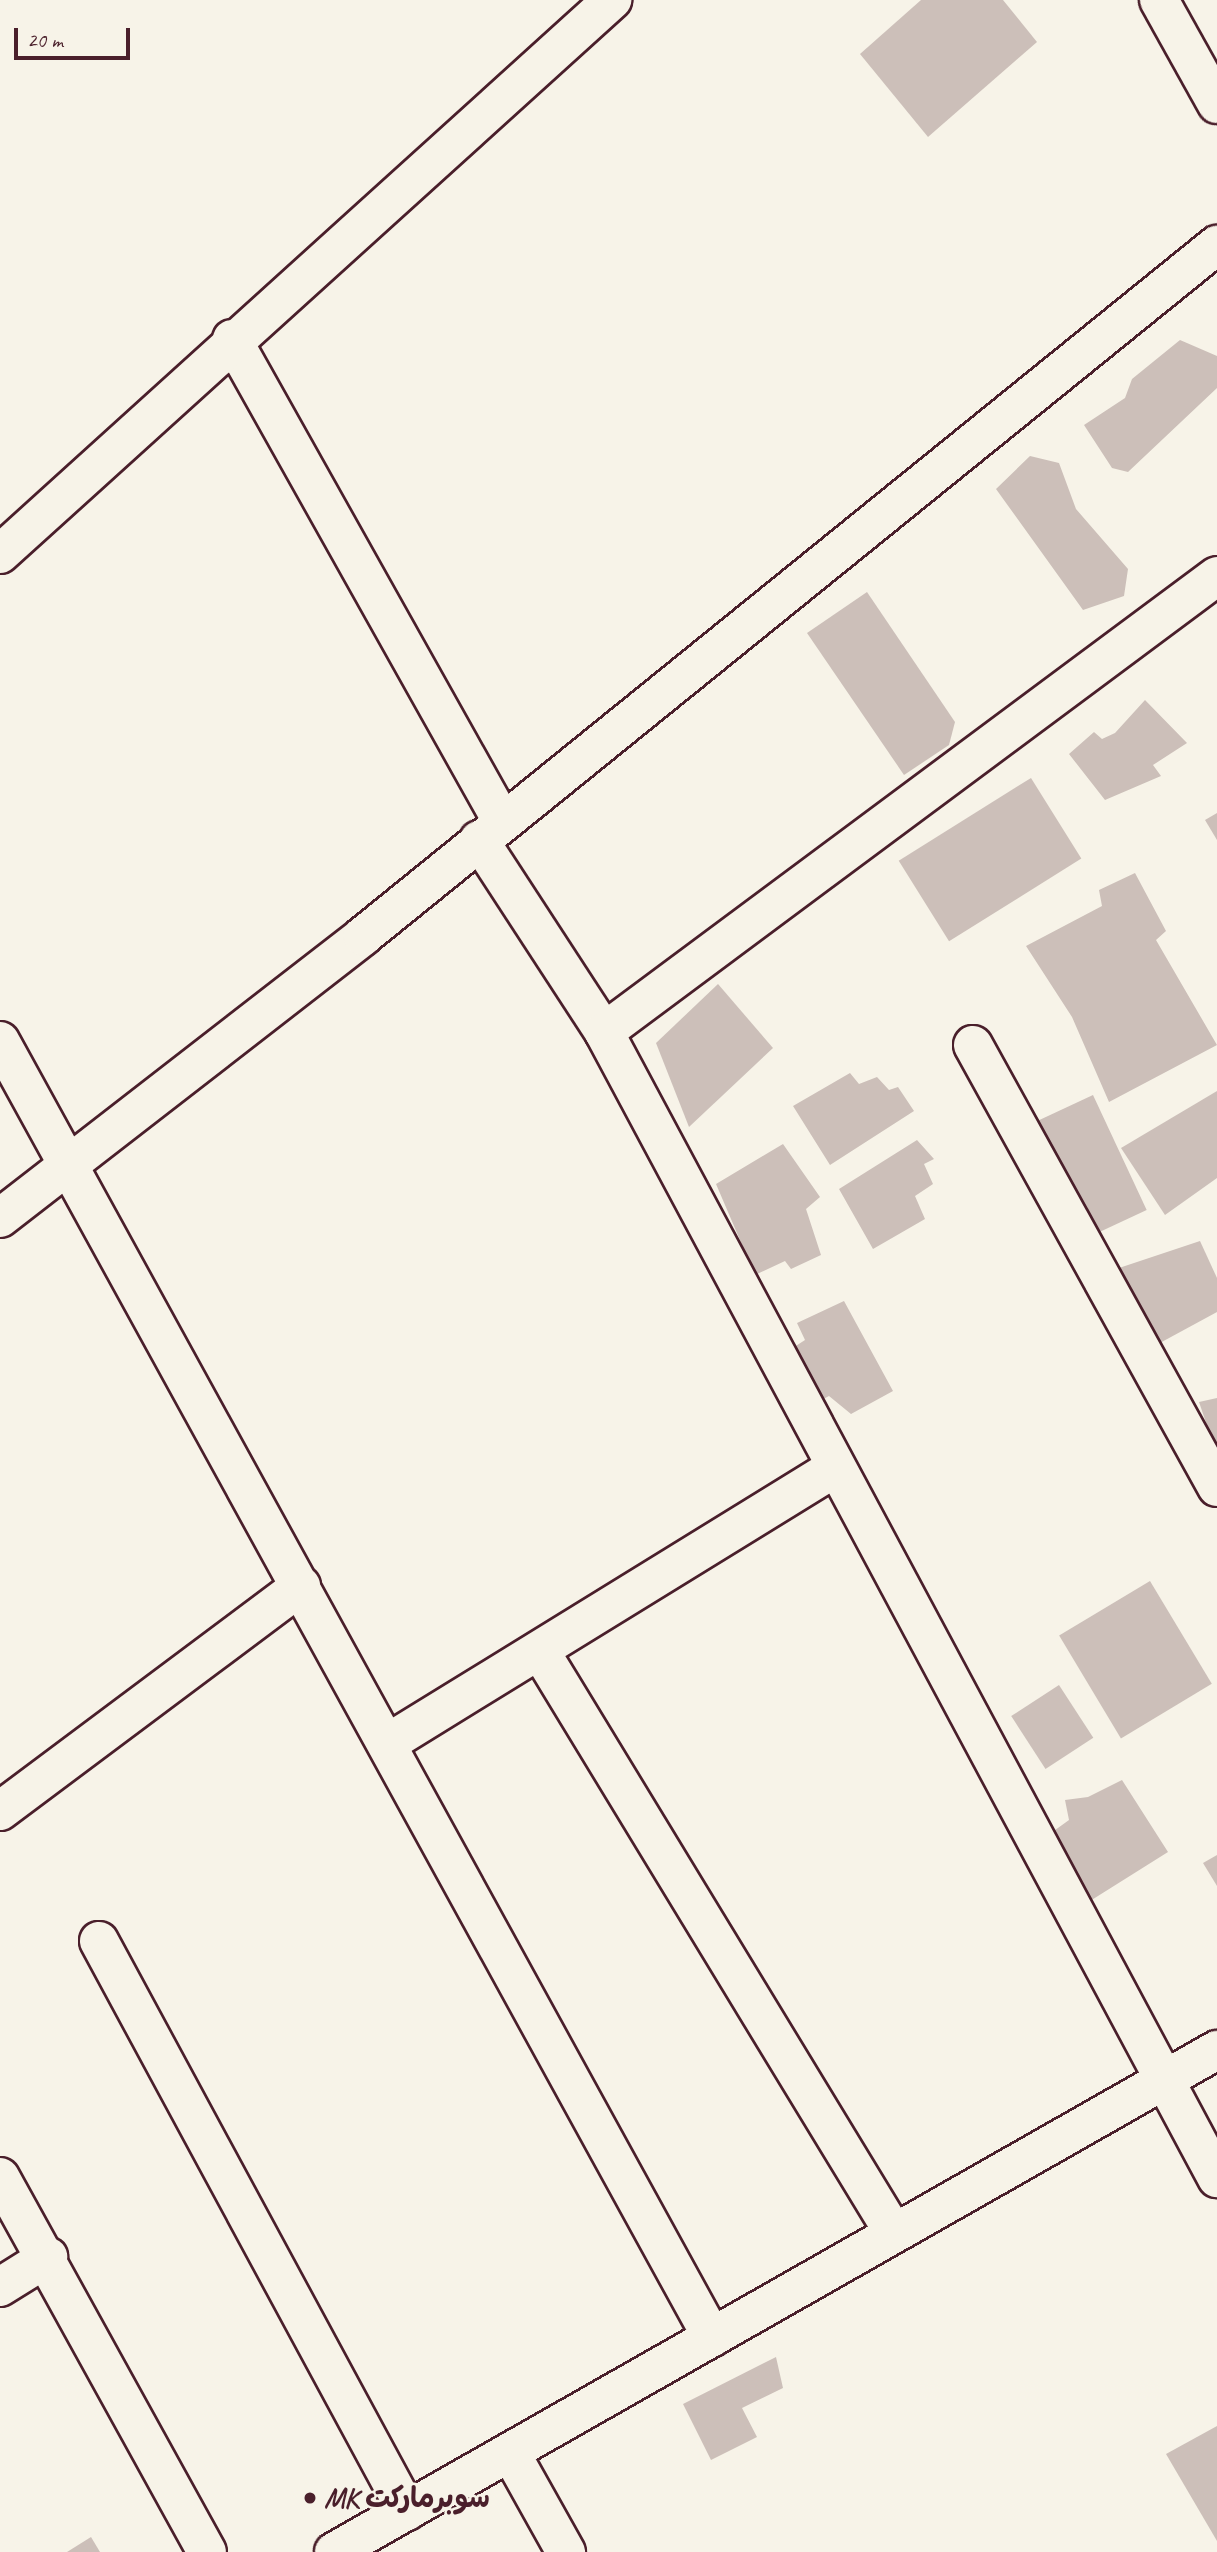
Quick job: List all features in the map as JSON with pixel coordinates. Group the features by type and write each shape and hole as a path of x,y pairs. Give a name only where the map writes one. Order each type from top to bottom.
{"street":[{"path":"0,554 232,339 612,0"},
{"path":"1159,0 1217,104"},
{"path":"0,1218 491,831 1217,245"},
{"path":"232,339 491,831 604,1032 833,1469 1166,2079 1217,2178"},
{"path":"604,1032 1217,576"},
{"path":"0,1041 72,1161 712,2337"},
{"path":"973,1045 1217,1487"},
{"path":"388,1743 833,1469"},
{"path":"0,1811 301,1586"},
{"path":"540,1651 894,2234"},
{"path":"99,1941 407,2511"},
{"path":"334,2552 1217,2050"},
{"path":"0,2177 48,2257 207,2552"},
{"path":"0,2287 48,2257"},
{"path":"510,2452 566,2552"}],"building":[{"path":"921,0 1003,0 1037,42 928,137 860,54"},
{"path":"1180,340 1217,356 1217,388 1128,472 1112,468 1084,425 1125,398 1132,379"},
{"path":"1030,456 1059,463 1076,509 1128,569 1124,596 1083,610 996,489"},
{"path":"867,592 955,722 949,745 904,775 807,633"},
{"path":"1145,700 1187,743 1153,765 1161,776 1105,800 1069,754 1094,732 1102,739 1115,733"},
{"path":"1031,778 1081,859 949,941 899,861"},
{"path":"1217,813 1217,840 1205,820"},
{"path":"1135,873 1166,931 1156,940 1217,1045 1109,1102 1072,1017 1026,946 1102,906 1099,890"},
{"path":"718,984 773,1048 689,1127 656,1043"},
{"path":"850,1073 859,1084 877,1077 889,1090 898,1087 914,1111 830,1165 793,1106"},
{"path":"1217,1091 1217,1178 1165,1215 1121,1148"},
{"path":"1093,1095 1147,1210 1085,1239 1031,1124"},
{"path":"917,1140 934,1159 924,1164 933,1184 915,1196 925,1219 873,1249 839,1189"},
{"path":"783,1144 820,1197 806,1209 821,1255 791,1269 785,1261 755,1275 716,1184"},
{"path":"1200,1241 1217,1278 1217,1312 1158,1344 1119,1268"},
{"path":"844,1301 893,1391 851,1414 829,1396 812,1405 785,1353 805,1340 797,1323"},
{"path":"1217,1398 1217,1452 1216,1452 1199,1402"},
{"path":"1150,1581 1212,1684 1121,1738 1059,1636"},
{"path":"1059,1685 1093,1738 1046,1769 1011,1716"},
{"path":"1122,1780 1168,1852 1090,1901 1051,1833 1069,1820 1065,1800 1088,1797"},
{"path":"1217,1855 1217,1886 1203,1863"},
{"path":"776,2357 783,2388 742,2408 757,2437 711,2460 683,2404"},
{"path":"1217,2426 1217,2541 1166,2454"},
{"path":"91,2537 100,2552 67,2552"}],"place":[{"name":"MK سوبرماركت","path":"310,2498"}]}
